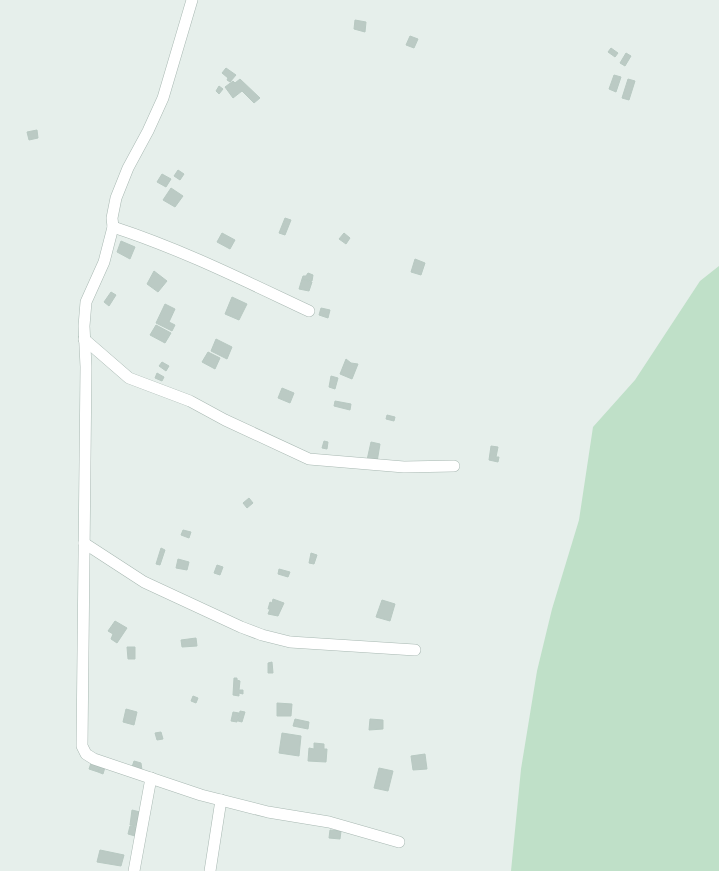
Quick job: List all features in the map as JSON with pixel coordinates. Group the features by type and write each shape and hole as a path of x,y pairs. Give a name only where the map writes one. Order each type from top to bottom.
{"street":[{"path":"192,0 163,98 148,131 128,168 116,198 112,218 114,227 104,262 86,302 84,326 86,367 82,746 86,754 94,759 202,795 268,812 329,822 399,842"},
{"path":"114,227 184,254 309,311"},
{"path":"84,339 129,378 190,401 226,420 309,459 404,468 454,466"},
{"path":"84,543 144,582 241,627 262,635 290,642 415,650"},
{"path":"134,871 151,778"},
{"path":"210,871 221,800"}],"green space":[{"path":"719,266 719,871 511,871 521,769 537,671 552,609 579,520 593,427 635,380 700,281"}],"building":[{"path":"355,20 366,22 365,32 354,29"},
{"path":"410,36 418,39 414,48 406,45"},
{"path":"611,48 618,53 615,57 608,52"},
{"path":"626,53 631,56 625,66 620,63"},
{"path":"226,68 236,75 230,82 222,73"},
{"path":"614,75 621,77 616,92 609,89"},
{"path":"240,79 260,98 254,103 242,91 233,98 225,87 233,81 235,83"},
{"path":"628,79 635,81 629,100 622,98"},
{"path":"219,86 223,89 219,94 216,91"},
{"path":"37,130 38,138 29,140 27,132"},
{"path":"178,170 184,174 180,180 174,176"},
{"path":"162,174 171,179 166,187 157,182"},
{"path":"171,188 183,196 175,207 163,200"},
{"path":"285,218 291,220 285,235 279,233"},
{"path":"222,233 235,240 230,249 217,242"},
{"path":"344,233 350,238 346,244 339,239"},
{"path":"121,241 135,247 130,259 117,252"},
{"path":"415,259 425,263 421,275 411,272"},
{"path":"154,271 167,281 158,292 147,284"},
{"path":"308,273 313,275 312,281 302,279 303,276 306,276"},
{"path":"302,279 312,282 309,291 299,289"},
{"path":"111,292 116,295 109,306 104,302"},
{"path":"232,297 247,304 239,320 225,314"},
{"path":"165,304 175,309 169,322 175,325 172,331 156,323"},
{"path":"321,308 330,310 328,318 319,315"},
{"path":"156,325 171,333 165,343 150,335"},
{"path":"216,339 232,347 227,359 211,351"},
{"path":"208,352 220,358 215,369 202,362"},
{"path":"346,359 351,363 358,364 352,379 340,374"},
{"path":"162,362 169,366 166,371 159,366"},
{"path":"157,373 164,377 162,381 155,378"},
{"path":"331,376 338,378 335,389 329,387"},
{"path":"282,388 294,393 290,403 278,398"},
{"path":"335,401 351,404 350,410 334,406"},
{"path":"387,415 395,417 394,421 386,419"},
{"path":"324,441 328,442 327,449 322,448"},
{"path":"371,442 380,444 377,462 367,460"},
{"path":"491,446 498,447 496,457 499,457 498,462 489,460"},
{"path":"249,498 253,503 247,508 243,503"},
{"path":"183,530 191,532 189,538 181,535"},
{"path":"161,548 165,550 160,565 156,564"},
{"path":"311,553 317,555 314,564 309,563"},
{"path":"178,559 189,562 187,570 176,568"},
{"path":"217,565 223,567 220,575 214,573"},
{"path":"279,569 290,572 288,577 278,574"},
{"path":"273,599 284,603 278,616 268,614 270,602 272,603"},
{"path":"382,600 395,604 390,621 376,617"},
{"path":"115,621 127,628 117,643 111,639 113,634 108,631"},
{"path":"196,638 197,646 182,647 181,640"},
{"path":"127,647 135,647 135,659 128,659"},
{"path":"272,662 273,673 268,673 268,663"},
{"path":"234,678 237,678 237,680 240,681 239,690 243,690 243,694 239,693 239,696 233,695"},
{"path":"193,696 198,698 196,703 191,701"},
{"path":"277,703 292,704 291,716 277,716"},
{"path":"126,709 137,712 134,725 123,722"},
{"path":"240,711 245,712 242,722 238,721"},
{"path":"233,712 239,713 237,722 231,721"},
{"path":"295,719 309,722 308,729 293,726"},
{"path":"370,719 383,720 383,729 369,730"},
{"path":"161,732 163,739 157,740 155,733"},
{"path":"282,733 301,736 299,756 279,753"},
{"path":"314,743 324,744 324,749 327,749 326,762 308,761 309,748 314,749"},
{"path":"425,754 427,769 413,770 411,756"},
{"path":"92,760 100,762 98,772 89,769"},
{"path":"134,761 141,763 142,770 132,767"},
{"path":"101,763 106,764 103,774 98,772"},
{"path":"379,768 393,771 388,791 374,788"},
{"path":"132,810 140,812 137,826 130,825"},
{"path":"130,826 137,827 135,836 128,834"},
{"path":"330,830 341,831 340,839 329,838"},
{"path":"100,850 124,855 121,866 97,862"}]}
